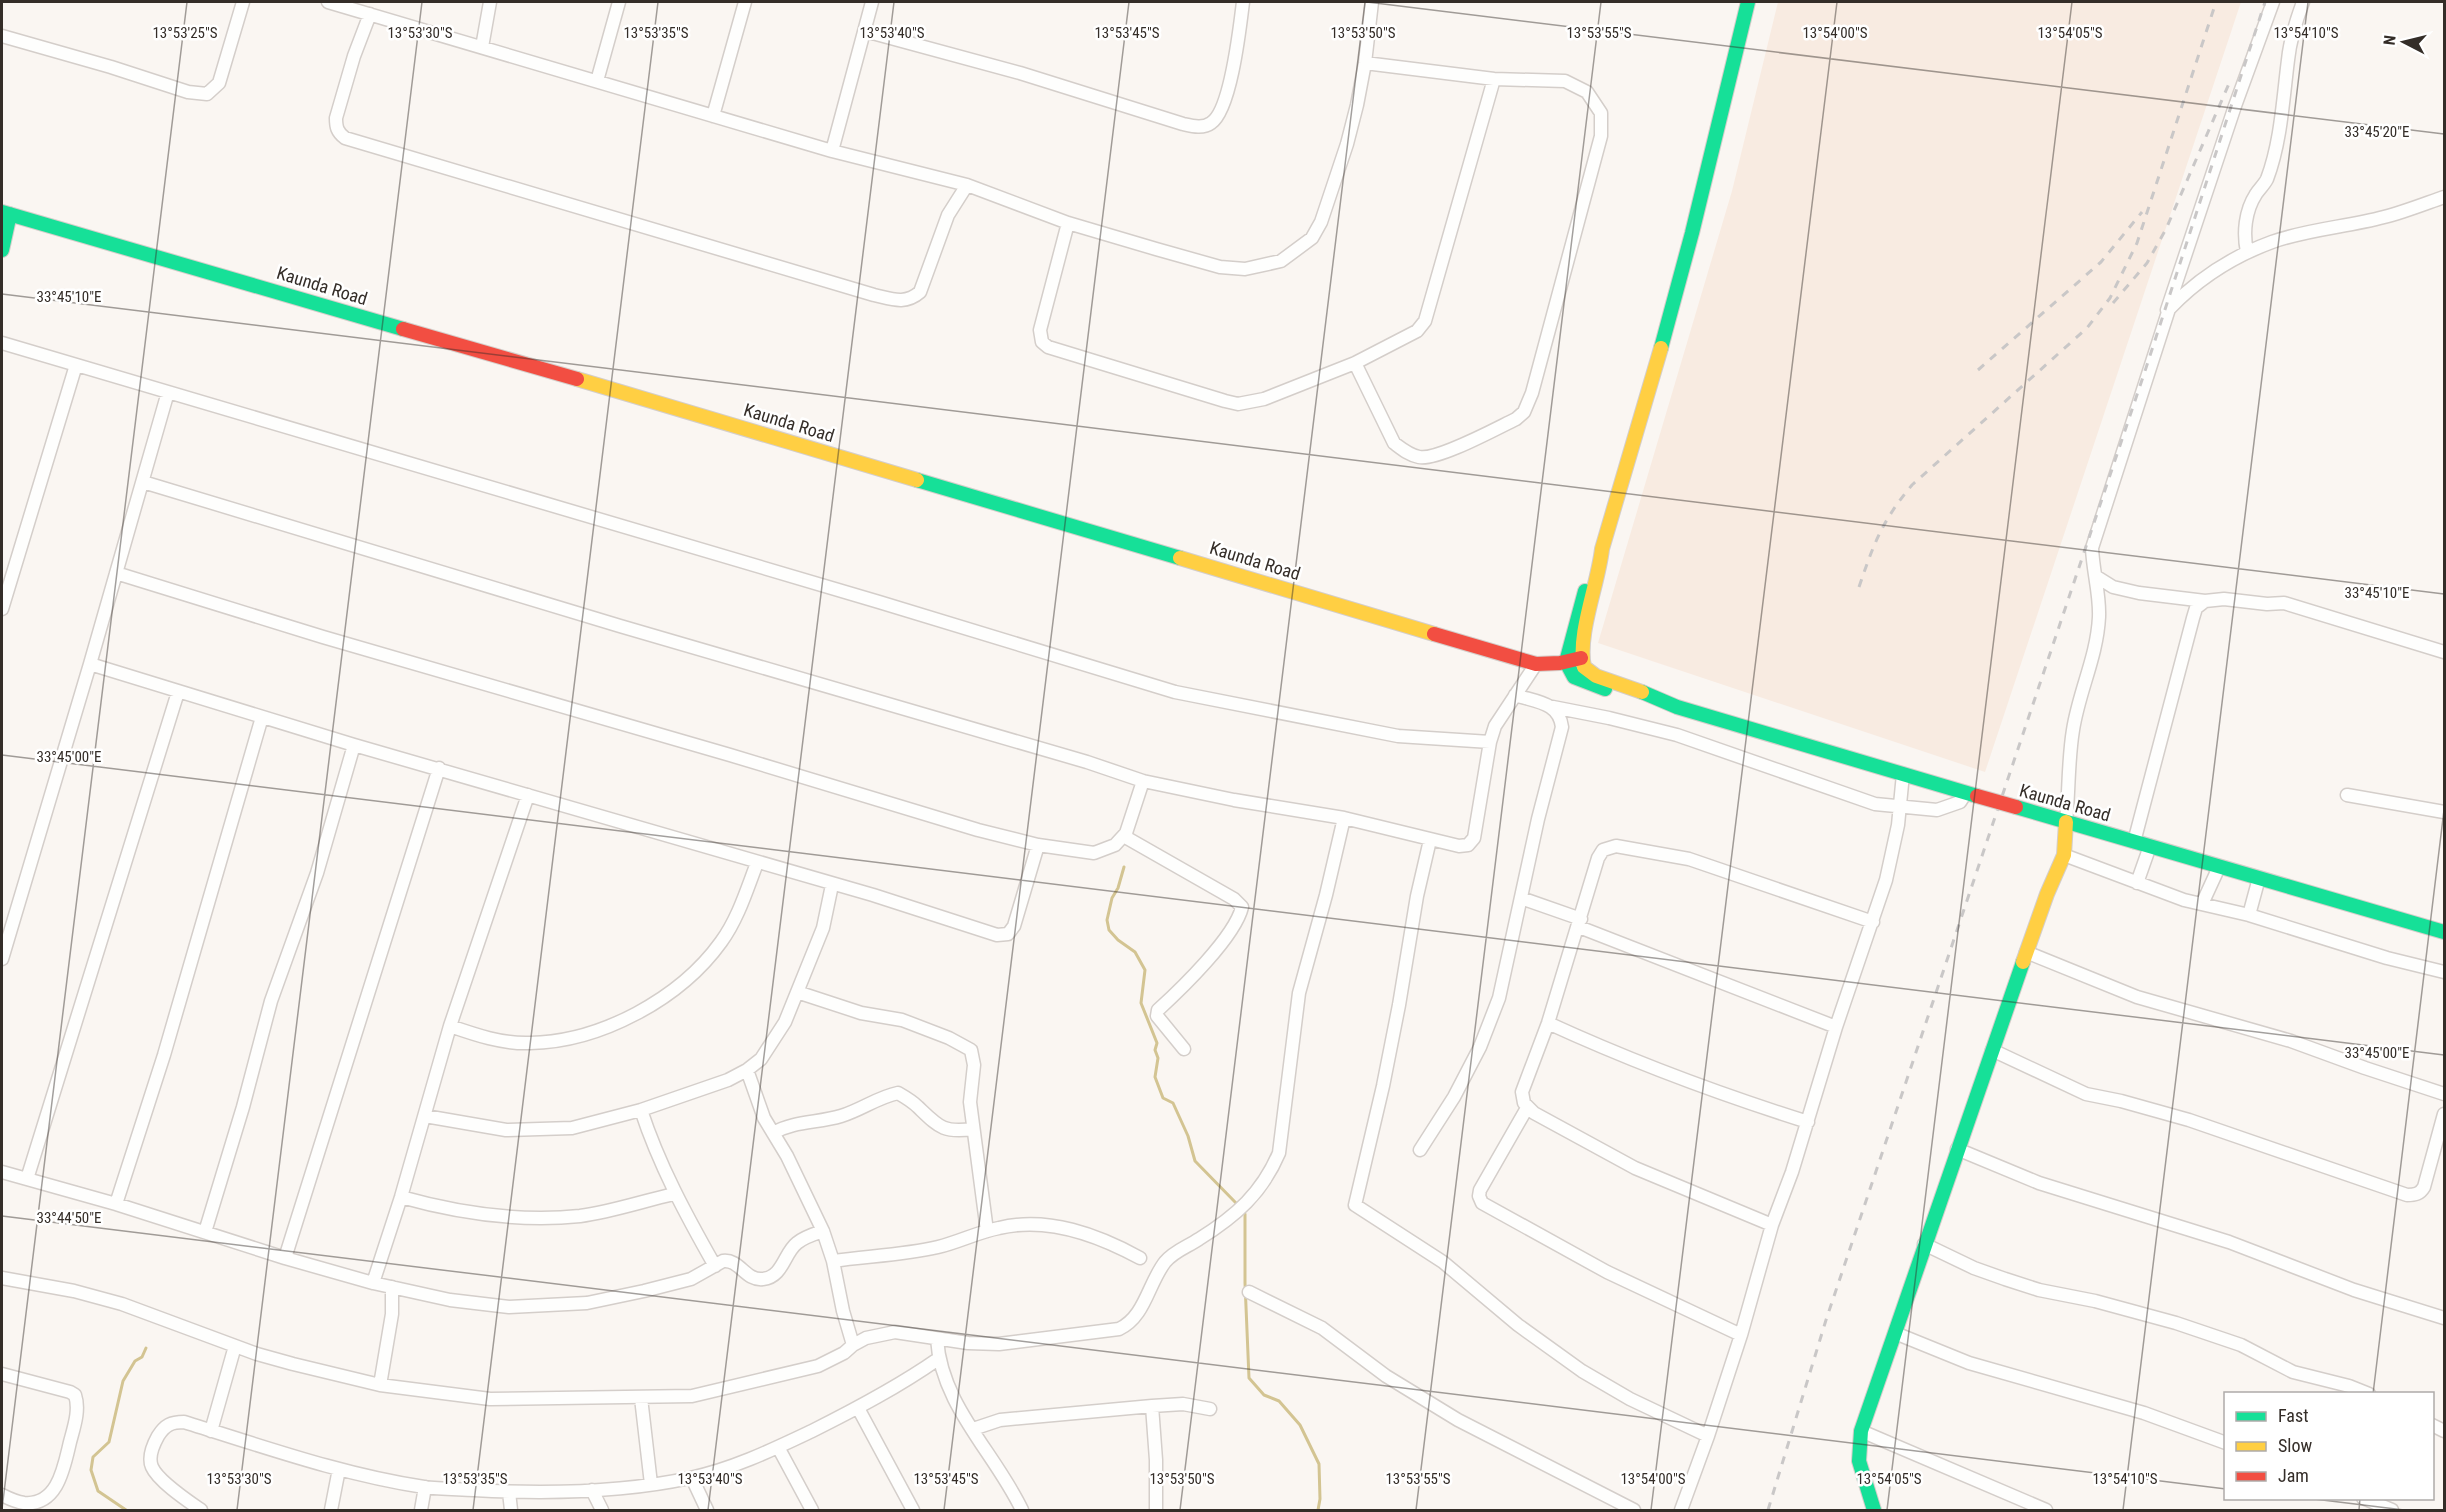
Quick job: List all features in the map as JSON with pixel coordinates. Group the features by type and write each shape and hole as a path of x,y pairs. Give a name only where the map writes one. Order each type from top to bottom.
{"street":[{"path":"2,36 188,92 207,94 219,83 243,2"},
{"path":"328,2 832,151 967,185 1068,223 1220,267 1245,269 1281,261 1312,238 1321,222 1347,144 1365,63 1372,2"},
{"path":"482,47 490,2"},
{"path":"597,81 619,2"},
{"path":"713,116 745,2"},
{"path":"832,151 872,2"},
{"path":"865,31 1020,73 1184,124 1204,126 1212,123 1223,104 1236,53 1243,2"},
{"path":"1577,649 1600,569 1602,549 1637,435 1692,233 1748,2"},
{"path":"2169,309 2167,310 2235,106 2273,2"},
{"path":"2247,252 2244,239 2246,220 2255,195 2266,181 2274,152 2281,119 2288,58 2294,27 2303,2"},
{"path":"370,14 354,56 336,118 339,134 345,138 874,295 903,302 912,299 920,292 948,215 967,185"},
{"path":"1355,363 1394,443 1417,457 1435,456 1516,419 1528,404 1603,123 1601,113 1587,92 1565,81 1494,79 1365,63"},
{"path":"1068,223 1040,330 1042,342 1048,347 1238,404 1264,399 1355,363 1417,331 1425,321 1494,79"},
{"path":"1874,1510 1859,1461 1861,1431 2026,952 2064,855 2073,730 2095,652 2099,617 2097,577 2093,566 2092,548 2169,309 2205,275 2222,268 2247,252 2284,239 2387,217 2445,197"},
{"path":"2,250 6,213"},
{"name":"Kaunda Road","path":"6,213 683,410 1536,664 1566,662 1577,649 1584,667 1596,676 1654,696 1677,707 2445,932"},
{"path":"2,343 363,452 890,605 1175,692 1398,736 1490,742"},
{"path":"2,609 76,365"},
{"path":"2,959 168,392"},
{"path":"142,482 609,623 1087,762 1143,781 1234,800 1344,818 1459,846 1472,843 1490,742 1495,726 1536,664"},
{"path":"116,573 323,637 978,830 1038,845 1072,851 1101,852 1115,845 1126,832 1143,781"},
{"path":"2097,577 2113,587 2139,593 2205,601 2224,598 2267,604 2284,603 2445,652"},
{"path":"2134,842 2193,618 2196,608 2205,601"},
{"name":"Kaunda Road","path":"1566,662 1570,673 1579,681 1652,704 1677,707"},
{"path":"90,664 354,745 873,896 997,935 1008,934 1014,926 1038,845"},
{"path":"27,1179 178,692"},
{"path":"1515,695 1553,707 1668,732 1875,804 1936,810 1960,802 1971,794"},
{"path":"1420,1150 1454,1097 1490,1023 1499,998 1538,819 1562,727 1561,716 1553,707"},
{"path":"116,1204 164,1055 262,717"},
{"path":"205,1232 243,1107 271,1001 317,873 354,745"},
{"path":"285,1258 439,768"},
{"path":"1681,1510 1741,1335 1772,1225 1808,1122 1836,1028 1886,880 1903,774"},
{"path":"373,1283 402,1197 450,1026 528,795"},
{"path":"2348,795 2445,812"},
{"path":"2,1278 74,1291 122,1304 235,1346 293,1364 380,1384 490,1399 692,1396 818,1366 844,1353 866,1338 895,1332 937,1339 999,1344 1119,1329 1129,1324 1137,1314 1163,1265 1172,1255 1200,1239 1259,1191 1279,1153 1299,993 1344,818"},
{"path":"1126,832 1131,842 1234,899 1242,907 1232,928 1196,974 1158,1010 1157,1016 1184,1049"},
{"path":"1430,840 1417,896 1383,1086 1355,1205 1443,1262 1518,1325 1582,1371 1630,1400 1708,1436"},
{"path":"1772,1225 1635,1168 1527,1108 1524,1103 1522,1092 1548,1023 1598,858 1604,850 1616,846 1689,859 1873,922"},
{"path":"2137,883 2150,846"},
{"path":"2064,855 2184,900 2249,915 2387,958 2445,972"},
{"path":"450,1026 494,1040 528,1044 585,1035 614,1025 641,1011 695,970 722,941 736,916 757,863"},
{"path":"2202,904 2219,867"},
{"path":"2249,915 2259,878"},
{"path":"425,1116 487,1128 572,1128 641,1110 728,1080 747,1070 761,1059 773,1044 785,1022 823,928 832,885"},
{"path":"1521,898 1836,1028"},
{"path":"2026,952 2137,997 2291,1041 2445,1094"},
{"path":"797,992 861,1013 903,1020 949,1038 971,1050 974,1065 970,1102 987,1231"},
{"path":"1548,1023 1605,1049 1703,1087 1808,1122"},
{"path":"1992,1050 2086,1094 2189,1120 2407,1195 2415,1195 2424,1187 2445,1114"},
{"path":"747,1070 764,1118 787,1156 823,1231 853,1345"},
{"path":"773,1132 788,1125 838,1117 898,1093 916,1105 938,1126 956,1131 973,1129"},
{"path":"1527,1108 1480,1190 1479,1196 1482,1203 1607,1272 1741,1335"},
{"path":"641,1110 674,1194 715,1266"},
{"path":"1957,1149 2039,1183 2220,1239 2355,1290 2445,1318"},
{"path":"2,1172 116,1204 285,1258 373,1283 450,1300 509,1308 587,1303 675,1284 691,1279 723,1261 735,1262 750,1277 763,1279 774,1275 796,1244 823,1231"},
{"path":"402,1197 433,1206 470,1212 543,1217 581,1216 674,1194"},
{"path":"833,1262 923,1250 987,1231 1024,1224 1069,1228 1113,1243 1140,1258"},
{"path":"1924,1244 1974,1268 2005,1279 2039,1290 2095,1301 2176,1323 2241,1345 2293,1372 2364,1392"},
{"path":"380,1384 392,1314 392,1287"},
{"path":"1250,1292 1322,1328 1386,1377 1458,1420 1634,1510"},
{"path":"1895,1333 1969,1363 2144,1413 2224,1442"},
{"path":"937,1339 938,1359 957,1407 1022,1510"},
{"path":"211,1431 235,1346"},
{"path":"201,1510 158,1476 151,1466 151,1454 156,1438 164,1427 172,1422 184,1422 339,1468 425,1487 509,1492 592,1490 692,1478 778,1448 906,1382 938,1359"},
{"path":"2,1374 70,1392 75,1395 77,1401 76,1418 63,1472 56,1487 46,1498 22,1503"},
{"path":"641,1398 651,1484"},
{"path":"973,1429 1000,1420 1152,1406 1183,1404 1210,1409"},
{"path":"1152,1406 1156,1460 1156,1510"},
{"path":"858,1408 913,1510"},
{"path":"1861,1431 2046,1510"},
{"path":"778,1448 812,1510"},
{"path":"331,1510 339,1468"},
{"path":"692,1478 707,1510"},
{"path":"421,1510 425,1487"},
{"path":"592,1490 602,1510"},
{"path":"509,1492 511,1510"},
{"path":"2,1495 40,1510"},
{"path":"2368,1500 2392,1510"}],"shaded area":[{"path":"1778,2 2241,2 1985,772 1598,643 1732,191"}],"waterway":[{"path":"1124,867 1118,888 1112,898 1107,920 1109,930 1118,940 1135,952 1145,970 1141,1003 1157,1043 1155,1050 1158,1058 1155,1077 1163,1098 1173,1103 1188,1136 1195,1161 1236,1203"},
{"path":"1245,1214 1249,1378 1264,1395 1279,1401 1300,1425 1319,1464 1318,1510"},
{"path":"126,1510 98,1491 91,1470 93,1457 109,1442 123,1381 135,1361 142,1357 146,1348"}],"railway":[{"path":"1859,587 1880,533 1893,510 1912,485 2087,328 2110,298 2137,243 2216,2"},
{"path":"1768,1510 1826,1320 2145,371 2265,2"},
{"path":"2113,303 2147,263 2166,229 2231,79"},
{"path":"1978,370 2101,262 2142,212"}],"traffic: fast":[{"path":"1661,348 1692,233 1748,2"},
{"path":"2,212 403,329"},
{"path":"2,250 10,214"},
{"path":"917,480 1180,558"},
{"path":"1585,591 1566,662 1574,677 1605,689"},
{"path":"1642,692 1677,707 1977,796"},
{"path":"2016,807 2444,932"},
{"path":"1874,1510 1859,1461 1861,1431 2023,962"}],"traffic: slow":[{"path":"1642,692 1596,676 1584,667 1583,640 1602,549 1661,348"},
{"path":"577,379 917,480"},
{"path":"1180,558 1434,634"},
{"path":"2023,962 2047,894 2064,855 2066,822"}],"traffic: jam":[{"path":"403,329 577,379"},
{"path":"1434,634 1536,664 1560,663 1581,658"},
{"path":"1977,796 2016,807"}]}
